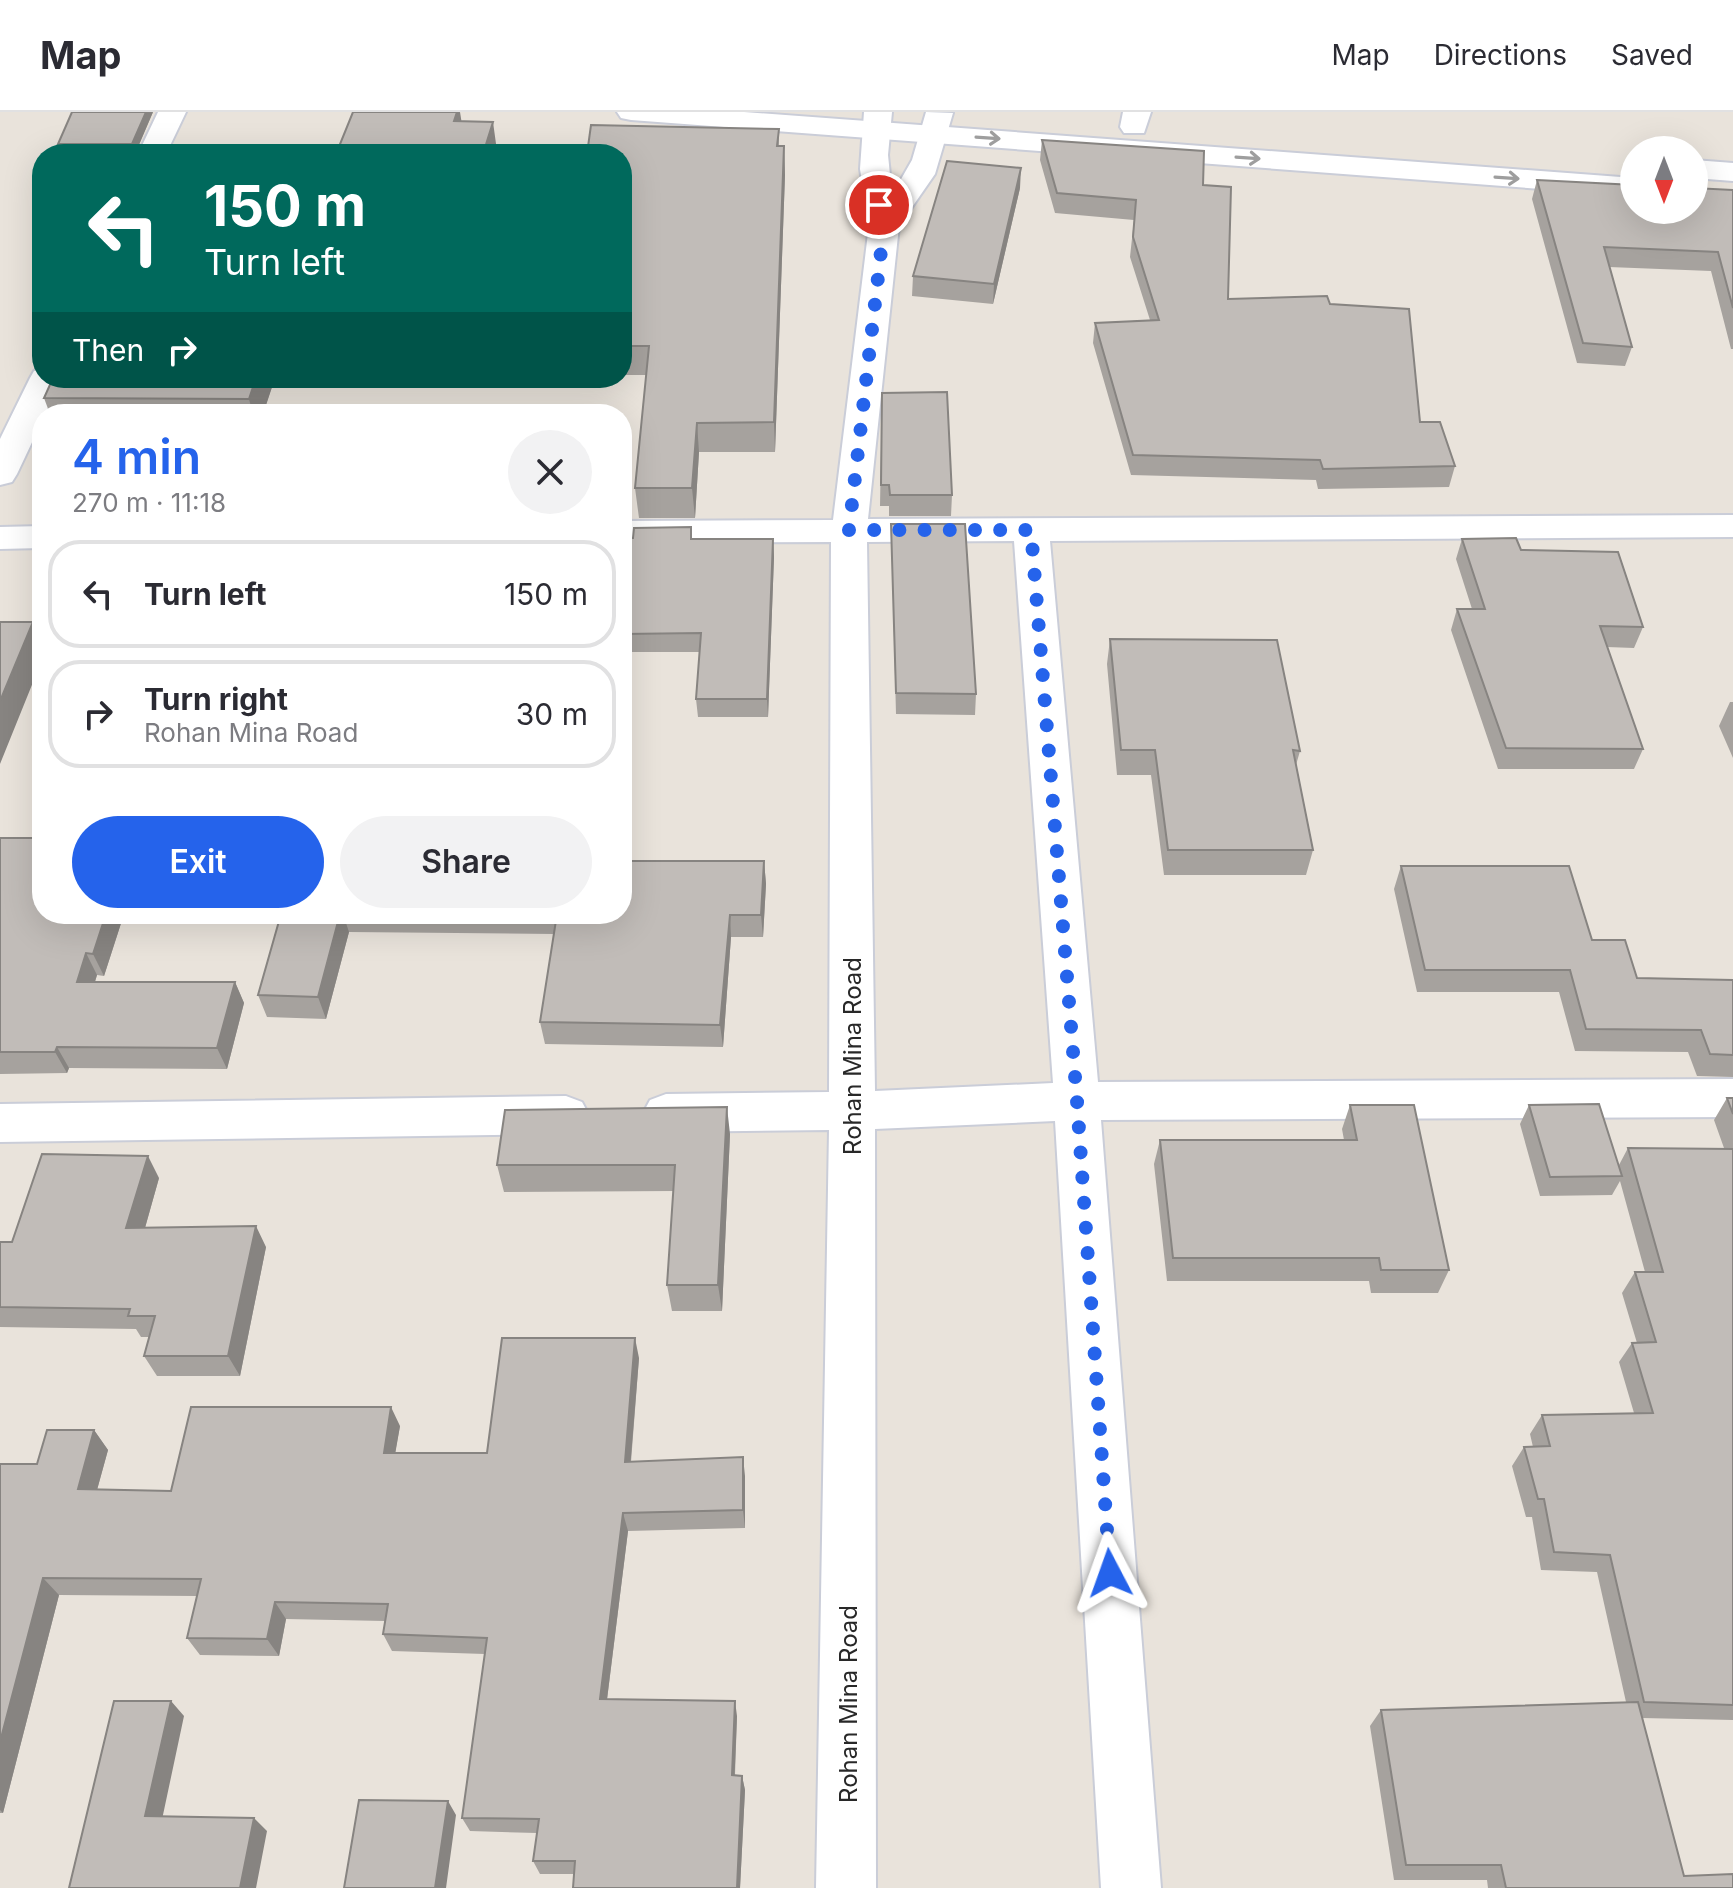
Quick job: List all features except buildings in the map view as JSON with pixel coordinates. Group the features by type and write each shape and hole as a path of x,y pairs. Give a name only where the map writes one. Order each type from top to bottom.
{"street":[{"path":"157,144 172,112"},
{"path":"631,112 876,121 1135,120 1620,163"},
{"path":"935,120 1620,186"},
{"path":"884,225 915,189 935,120"},
{"name":"Rohan Mina Road","path":"846,1888 852,1111 849,530 884,225 874,184 876,121"},
{"path":"1708,170 1733,172"},
{"path":"1708,193 1733,195"},
{"path":"0,474 32,407"},
{"path":"632,532 1733,526"},
{"path":"1031,530 1077,1101 1131,1888"},
{"path":"0,538 32,537"},
{"path":"0,1123 852,1111 1077,1101 1733,1098"}],"route":[{"path":"879,205 884,225 849,530 1031,530 1077,1101 1110,1573"}]}
